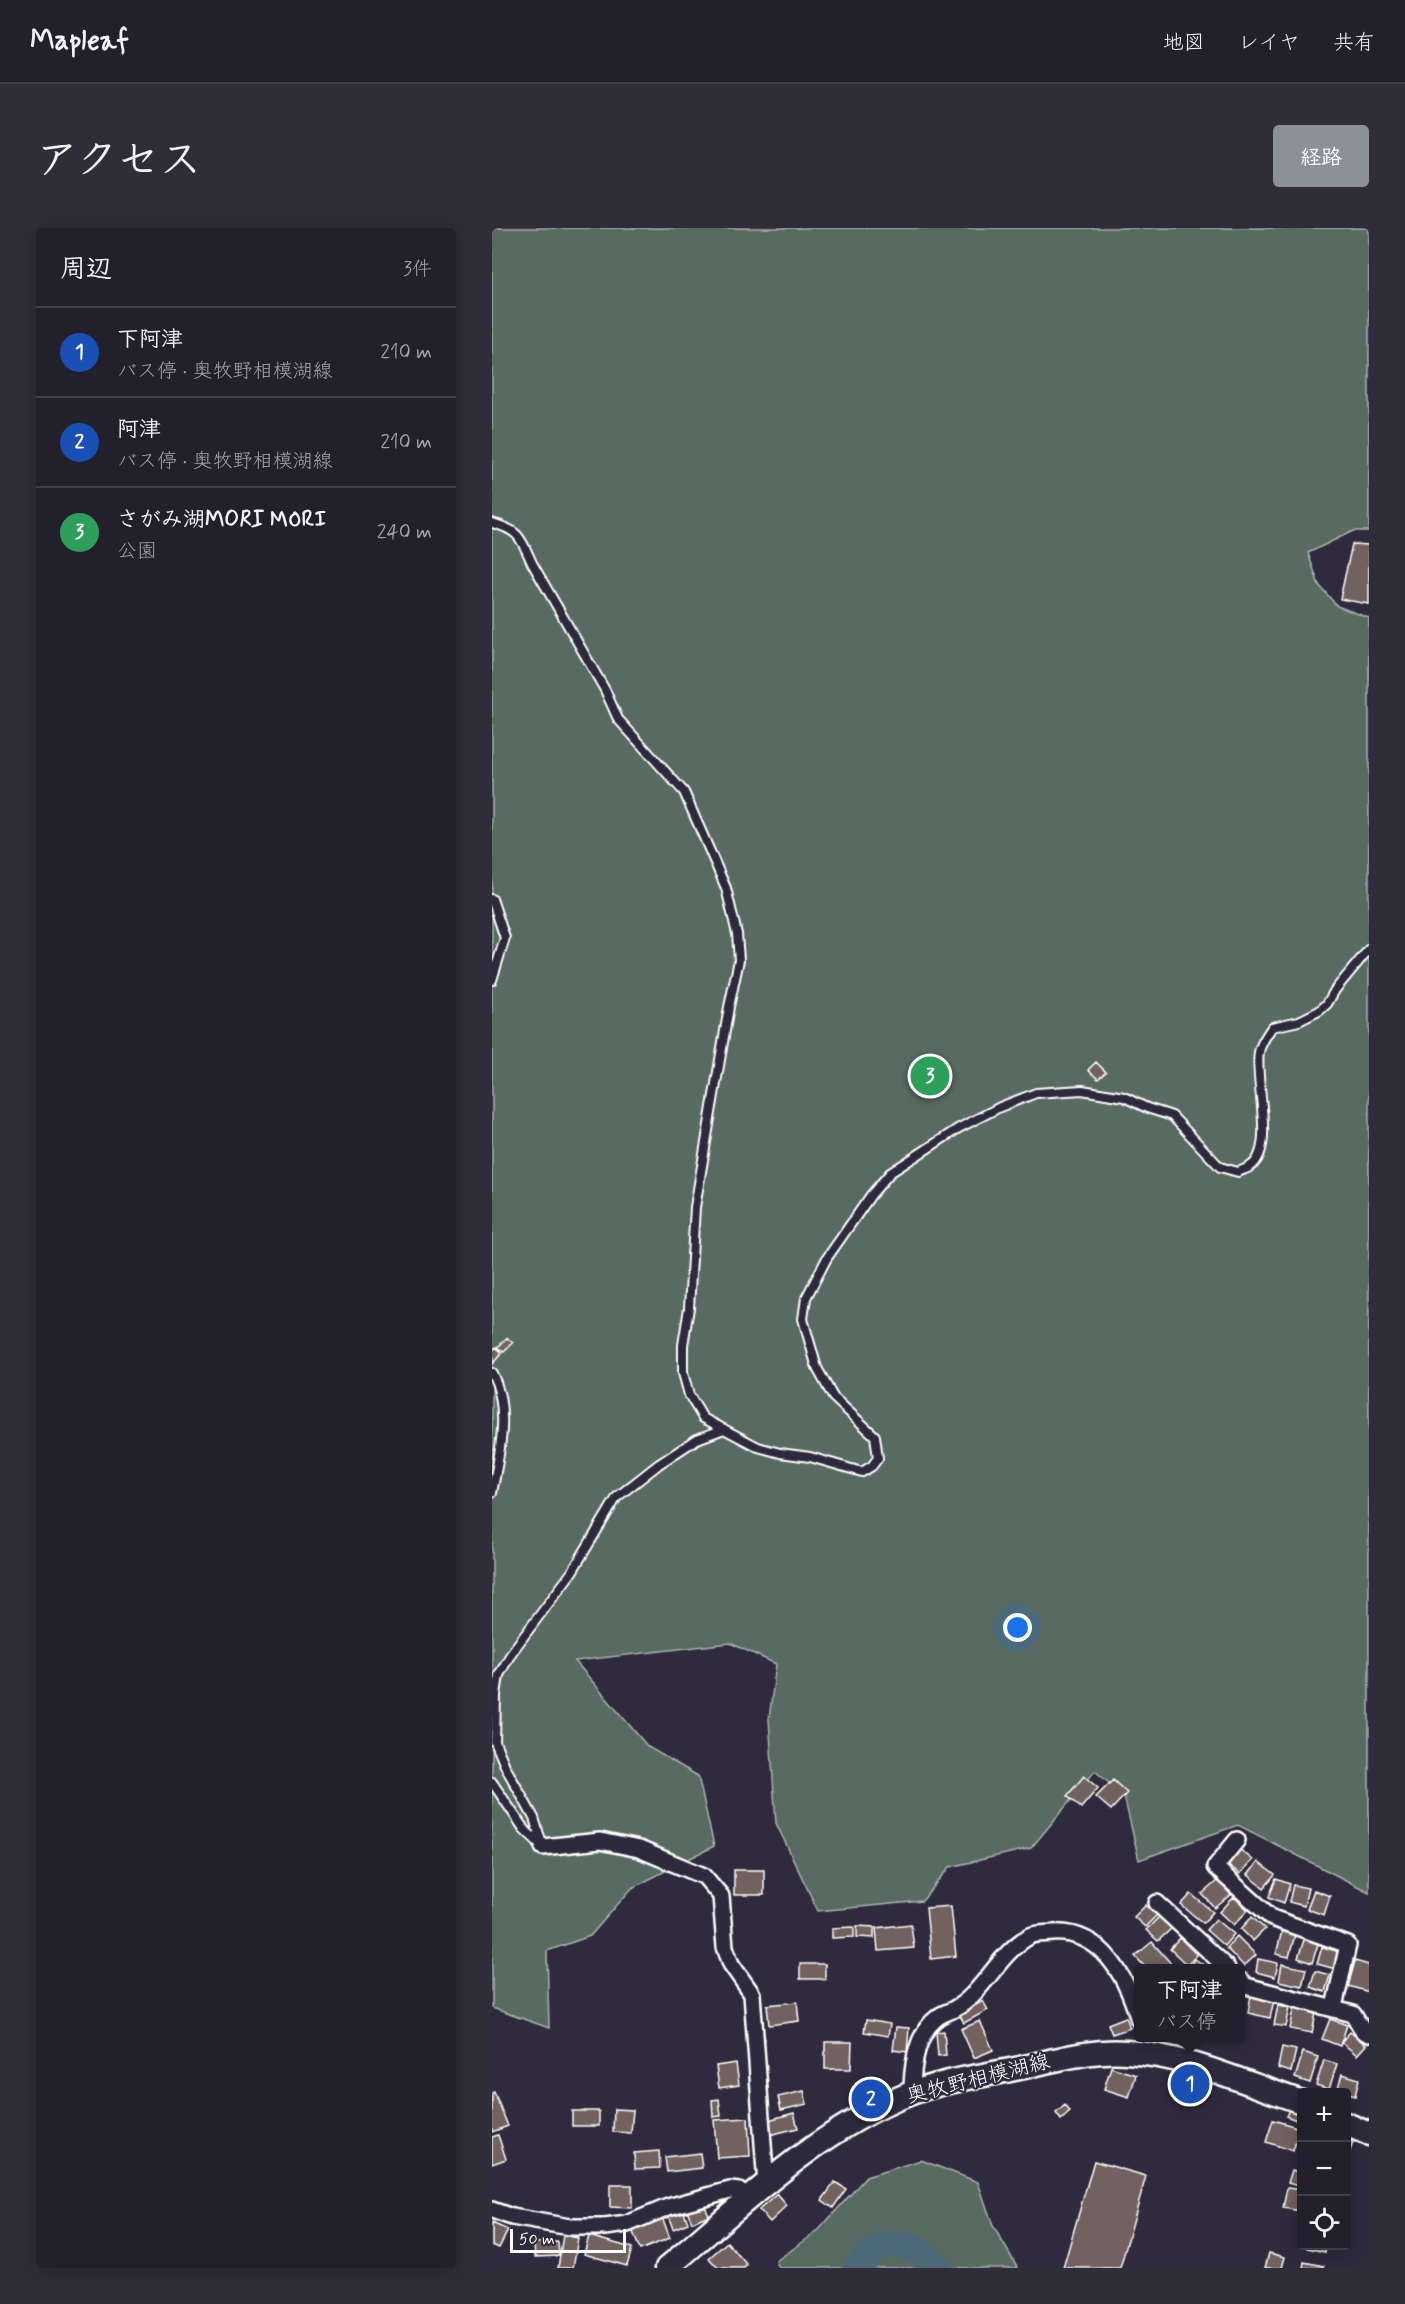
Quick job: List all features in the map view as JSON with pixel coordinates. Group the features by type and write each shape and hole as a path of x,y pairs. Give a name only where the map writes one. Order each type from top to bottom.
{"main road":[{"name":"奥牧野相模湖線","path":"667,2268 832,2133 873,2109 912,2093 1081,2054 1126,2052 1146,2046 1297,2100"},
{"path":"1351,2126 1369,2134"}],"street":[{"path":"1237,1840 1215,1867 1272,1918 1348,1945 1334,2007"},
{"path":"492,2210 512,2217 589,2228 627,2224 668,2206 730,2190 758,2192 753,1994 731,1964 725,1947 721,1896 704,1876 639,1849 600,1841 543,1846"},
{"path":"1158,1903 1223,1964"},
{"path":"912,2093 912,2071 923,2034 937,2017 958,2007 975,1992 1003,1958 1032,1934 1062,1933 1088,1940 1108,1956 1134,1993"},
{"path":"1245,1987 1334,2007 1353,2014 1364,2031 1369,2034"}],"lane":[{"path":"492,523 511,528 523,542 532,562 605,690 618,719 684,792 726,888 737,934 739,960 695,1207 689,1308 682,1345 683,1373 689,1395 703,1418 758,1447 810,1457 862,1472 872,1467 878,1458 875,1436 833,1397 817,1368 803,1319 806,1298 827,1258 871,1195 890,1173 959,1128 1000,1107 1036,1094 1082,1090 1124,1097 1146,1108 1172,1116 1221,1167 1238,1172 1253,1166 1264,1143 1259,1052 1263,1041 1272,1027 1299,1021 1319,1011 1369,949"},
{"path":"492,899 505,938 492,980"},
{"path":"492,1373 502,1411 501,1444 492,1493"},
{"path":"543,1846 534,1818 506,1768 495,1742 496,1695 499,1675 512,1652 572,1572 617,1497 658,1464 697,1439 724,1429"},
{"path":"492,1782 524,1829 543,1846"}],"green space":[{"path":"492,228 1369,228 1369,531 1353,531 1308,553 1319,585 1337,606 1369,618 1369,1892 1238,1825 1139,1860 1124,1796 1095,1771 1031,1848 950,1867 922,1901 818,1911 776,1823 769,1719 776,1664 730,1643 575,1661 648,1747 698,1776 714,1846 632,1888 590,1936 547,1951 549,2028 492,2008"},
{"path":"921,2160 978,2182 993,2226 1018,2268 779,2268 776,2261 817,2232 866,2177"}],"building":[{"path":"1352,544 1369,545 1369,604 1340,599"},
{"path":"1096,1062 1106,1072 1098,1079 1088,1070"},
{"path":"507,1338 513,1343 504,1352 498,1347"},
{"path":"496,1347 502,1353 493,1363 492,1351"},
{"path":"1084,1776 1098,1788 1081,1808 1067,1796"},
{"path":"1113,1780 1127,1793 1111,1810 1096,1797"},
{"path":"1238,1848 1253,1860 1240,1874 1226,1863"},
{"path":"1258,1862 1275,1875 1264,1888 1248,1875"},
{"path":"734,1870 764,1870 764,1895 734,1895"},
{"path":"1276,1879 1290,1884 1284,1903 1269,1897"},
{"path":"1218,1880 1231,1895 1215,1908 1202,1894"},
{"path":"1293,1885 1308,1888 1304,1906 1289,1902"},
{"path":"1314,1890 1330,1896 1324,1915 1307,1909"},
{"path":"1191,1894 1213,1912 1203,1923 1181,1905"},
{"path":"1234,1897 1248,1910 1234,1925 1220,1912"},
{"path":"1146,1905 1157,1915 1145,1927 1134,1917"},
{"path":"951,1906 956,1956 931,1959 926,1908"},
{"path":"1160,1916 1172,1928 1158,1941 1146,1930"},
{"path":"1252,1917 1265,1929 1253,1941 1241,1929"},
{"path":"1216,1919 1234,1934 1224,1946 1206,1930"},
{"path":"911,1924 914,1948 878,1951 876,1928"},
{"path":"857,1926 874,1927 874,1938 857,1937"},
{"path":"854,1927 854,1937 832,1938 832,1928"},
{"path":"1283,1927 1296,1931 1289,1957 1276,1954"},
{"path":"1237,1936 1256,1955 1245,1965 1226,1948"},
{"path":"1305,1937 1319,1941 1312,1963 1298,1958"},
{"path":"1180,1938 1197,1955 1186,1964 1170,1949"},
{"path":"1152,1942 1171,1964 1142,1964 1135,1956"},
{"path":"1322,1947 1340,1952 1336,1969 1317,1964"},
{"path":"1195,1959 1202,1964 1191,1964"},
{"path":"1258,1959 1278,1963 1275,1977 1256,1972"},
{"path":"1355,1961 1369,1965 1369,1992 1348,1986"},
{"path":"800,1964 825,1964 825,1979 800,1979"},
{"path":"1282,1964 1306,1969 1302,1986 1279,1981"},
{"path":"1315,1971 1330,1975 1325,1992 1310,1987"},
{"path":"1251,1995 1274,2000 1270,2018 1248,2013"},
{"path":"983,2001 988,2010 964,2023 959,2014"},
{"path":"797,2002 799,2021 769,2025 767,2005"},
{"path":"1295,2004 1317,2008 1312,2033 1290,2029"},
{"path":"1278,2005 1290,2007 1286,2027 1274,2025"},
{"path":"1126,2017 1130,2028 1112,2034 1108,2024"},
{"path":"1330,2019 1347,2025 1340,2046 1322,2039"},
{"path":"866,2020 890,2024 888,2036 864,2032"},
{"path":"980,2021 993,2050 974,2058 961,2029"},
{"path":"896,2027 909,2028 907,2052 893,2050"},
{"path":"944,2031 946,2055 938,2056 936,2032"},
{"path":"1350,2032 1366,2045 1357,2055 1341,2042"},
{"path":"825,2042 852,2042 851,2069 825,2069"},
{"path":"1282,2047 1296,2050 1291,2072 1278,2068"},
{"path":"1303,2052 1318,2057 1310,2083 1295,2078"},
{"path":"1324,2060 1337,2064 1329,2088 1316,2085"},
{"path":"736,2063 739,2085 719,2088 716,2066"},
{"path":"1111,2067 1136,2075 1129,2097 1104,2089"},
{"path":"1342,2074 1359,2079 1355,2096 1351,2095 1351,2088 1338,2088"},
{"path":"804,2091 807,2104 781,2110 778,2097"},
{"path":"494,2092 508,2126 492,2132 492,2093"},
{"path":"719,2099 721,2116 713,2117 712,2100"},
{"path":"1065,2105 1070,2112 1061,2120 1056,2113"},
{"path":"1290,2108 1297,2110 1297,2120 1286,2116"},
{"path":"614,2109 633,2110 631,2133 613,2132"},
{"path":"572,2111 599,2111 599,2126 572,2126"},
{"path":"794,2113 798,2128 765,2136 761,2122"},
{"path":"748,2118 750,2156 717,2158 714,2120"},
{"path":"1273,2120 1297,2127 1293,2151 1266,2142"},
{"path":"498,2135 506,2159 492,2164 492,2137"},
{"path":"659,2151 660,2168 635,2169 634,2153"},
{"path":"700,2153 702,2168 667,2172 665,2157"},
{"path":"1094,2161 1146,2176 1120,2268 1063,2268"},
{"path":"1292,2170 1297,2172 1297,2186 1288,2183"},
{"path":"835,2182 846,2189 833,2208 822,2200"},
{"path":"610,2185 632,2185 632,2208 610,2207"},
{"path":"1287,2188 1297,2189 1297,2210 1283,2208"},
{"path":"777,2194 787,2206 770,2222 759,2210"},
{"path":"704,2203 709,2215 692,2222 687,2210"},
{"path":"683,2209 688,2223 673,2229 668,2215"},
{"path":"661,2214 670,2238 640,2250 631,2227"},
{"path":"492,2223 508,2230 499,2248 492,2245"},
{"path":"563,2235 578,2238 573,2268 558,2268"},
{"path":"589,2236 632,2248 627,2266 584,2254"},
{"path":"558,2242 559,2256 535,2257 534,2243"},
{"path":"727,2242 747,2265 744,2268 718,2268 709,2258"},
{"path":"1269,2253 1285,2257 1282,2268 1265,2268"},
{"path":"1304,2262 1324,2266 1323,2268 1303,2268"}],"waterway":[{"path":"857,2268 873,2250 890,2244 917,2250 938,2268"}],"place":[{"name":"さがみ湖MORI MORI","path":"930,1076"},
{"name":"下阿津","path":"1190,2084"},
{"name":"阿津","path":"871,2099"}]}
